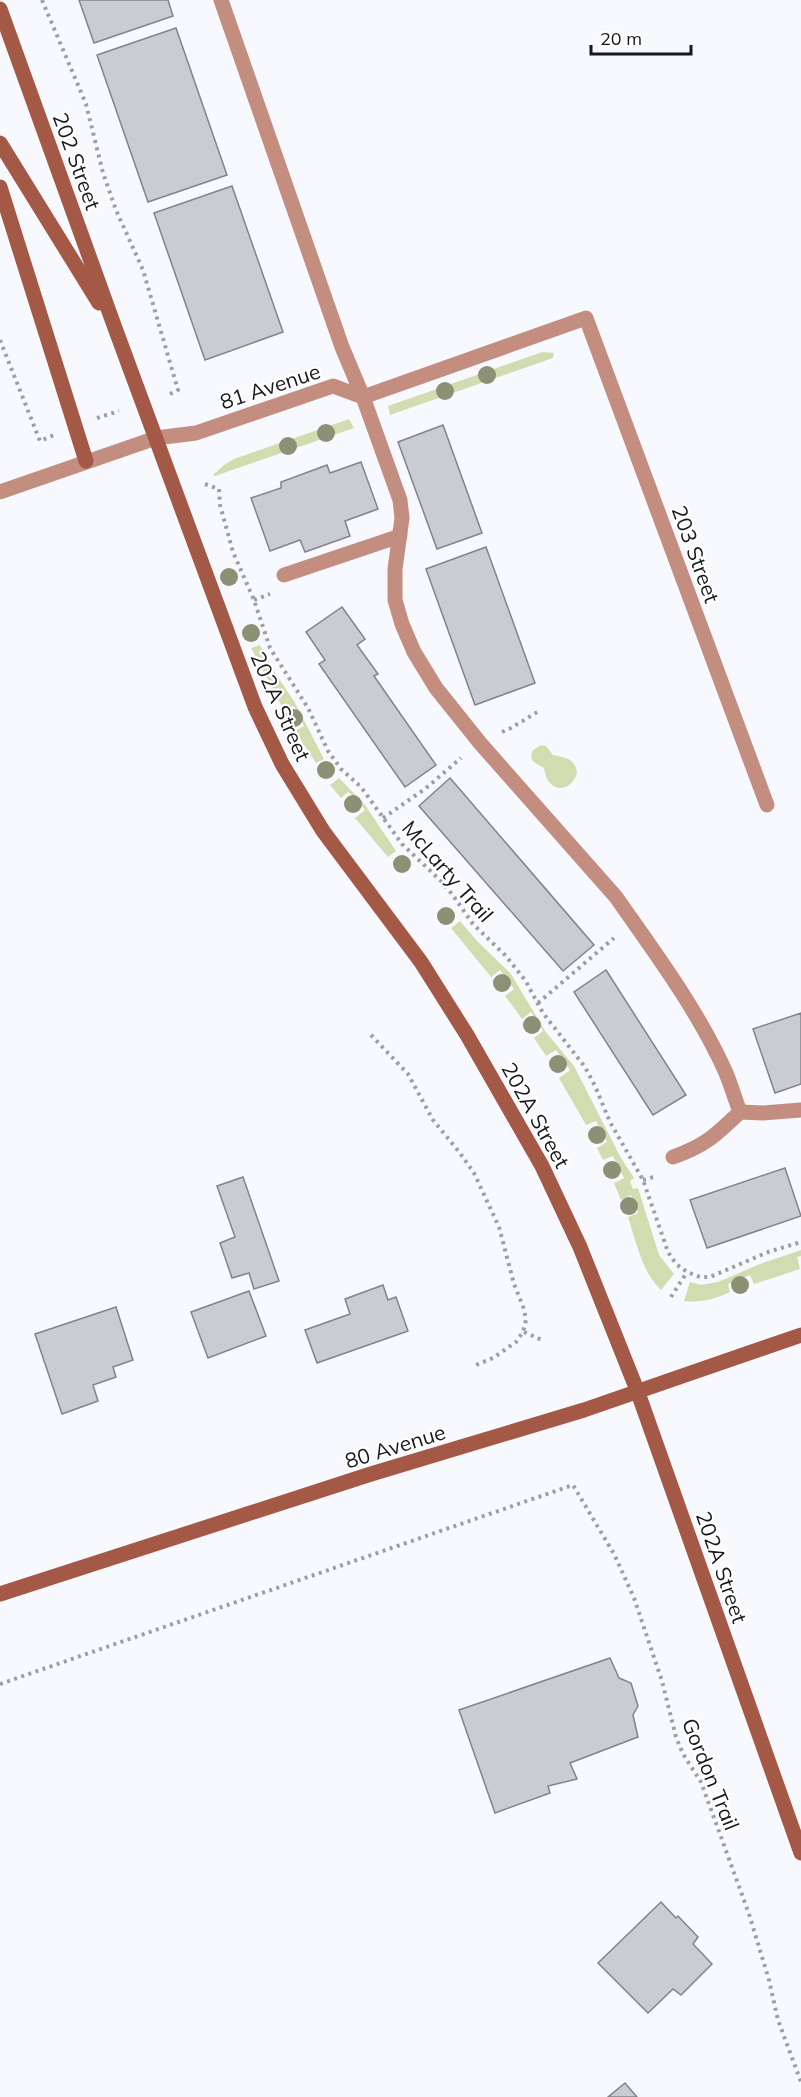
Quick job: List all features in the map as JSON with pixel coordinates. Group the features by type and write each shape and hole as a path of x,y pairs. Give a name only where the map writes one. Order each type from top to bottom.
{"main road":[{"name":"202 Street","path":"0,9 114,328 156,438"},
{"name":"202 Street","path":"0,143 114,328"},
{"path":"0,187 86,461"},
{"name":"202A Street","path":"156,438 250,696 282,764 323,831 421,962 483,1063 542,1166 580,1247 638,1390 801,1853"},
{"name":"80 Avenue","path":"0,1594 371,1474 584,1410 801,1335"}],"street":[{"path":"221,0 342,346 400,500 402,518 395,569 395,600 414,652 436,687 480,743 616,897 664,966 700,1024 726,1072 740,1112"},
{"name":"203 Street","path":"363,397 585,318 767,805"},
{"name":"81 Avenue","path":"0,492 156,438 196,433 333,386 363,397"},
{"path":"284,575 400,536"},
{"path":"673,1156 693,1150 710,1141 740,1112 801,1110"}],"path":[{"path":"0,340 40,441 74,426 172,394 178,390 143,270 116,210 103,173 86,104 42,0"},
{"name":"McLarty Trail","path":"205,484 219,489 220,505 233,552 254,600 270,648 308,708 328,751 341,769 361,788 402,844 441,881 473,924 514,965 554,1029 585,1067 610,1122 641,1175 668,1252 676,1264 687,1272"},
{"path":"493,735 511,728 539,711"},
{"path":"383,818 425,789 468,752"},
{"path":"538,1003 633,922"},
{"path":"371,1035 408,1074 434,1120 474,1173 499,1227 526,1320 523,1332 516,1342 493,1358 476,1365"},
{"path":"671,1297 687,1272 700,1277 710,1277 768,1252 801,1242"},
{"path":"523,1332 542,1340"},
{"name":"Gordon Trail","path":"0,1684 573,1485 614,1554 634,1598 662,1681 676,1737 683,1754 701,1782 749,1914 769,1980 778,2020 801,2082"}],"green space":[{"path":"542,352 554,353 553,358 390,415 388,406"},
{"path":"349,419 354,428 213,475 234,459"},
{"path":"260,645 295,703 324,759 316,763 295,731 304,726 294,706 284,711 251,648"},
{"path":"541,745 546,746 553,755 574,764 577,773 566,787 558,788 550,783 544,768 533,761 531,757 533,750"},
{"path":"339,778 365,805 396,851 388,857 355,818 365,810 358,800 348,792 341,798 330,785"},
{"path":"460,921 511,974 545,1031 574,1066 621,1158 634,1178 630,1181 633,1189 638,1188 659,1255 674,1274 661,1290 654,1283 644,1265 637,1246 628,1217 638,1213 631,1195 621,1200 614,1183 624,1178 613,1156 603,1160 597,1148 607,1142 596,1121 586,1125 559,1078 570,1070 556,1050 546,1056 534,1038 543,1031 531,1012 522,1019 505,996 514,989 500,970 491,977 451,928"},
{"path":"801,1250 801,1256 797,1257 800,1269 754,1284 750,1275 728,1284 730,1292 702,1301 684,1301 690,1282 701,1285 718,1282"}],"building":[{"path":"79,0 168,0 173,16 94,43"},
{"path":"176,28 227,175 148,202 97,55"},
{"path":"232,186 283,332 205,360 154,213"},
{"path":"443,425 482,533 437,549 398,442"},
{"path":"361,462 378,509 345,521 350,536 305,552 300,540 270,551 251,498 281,488 281,482 327,465 330,473"},
{"path":"486,547 535,683 475,705 426,569"},
{"path":"342,607 365,639 357,645 378,674 374,676 436,765 405,787 319,664 325,660 306,632"},
{"path":"450,778 594,945 563,971 419,806"},
{"path":"606,970 686,1095 653,1115 574,992"},
{"path":"801,1013 801,1084 775,1093 753,1029"},
{"path":"785,1168 801,1216 707,1248 690,1200"},
{"path":"243,1177 279,1281 254,1289 249,1273 232,1278 220,1243 235,1237 217,1186"},
{"path":"383,1285 388,1300 396,1297 408,1331 317,1363 305,1330 350,1314 345,1299"},
{"path":"249,1291 266,1336 208,1358 191,1312"},
{"path":"116,1307 133,1360 113,1367 116,1377 93,1385 98,1401 62,1414 35,1334"},
{"path":"610,1658 619,1678 631,1683 638,1706 633,1715 638,1737 570,1763 577,1779 548,1786 550,1793 495,1813 459,1710"},
{"path":"661,1902 698,1937 693,1944 712,1964 681,1995 673,1989 648,2013 598,1963"},
{"path":"625,2083 637,2097 608,2097"}]}
